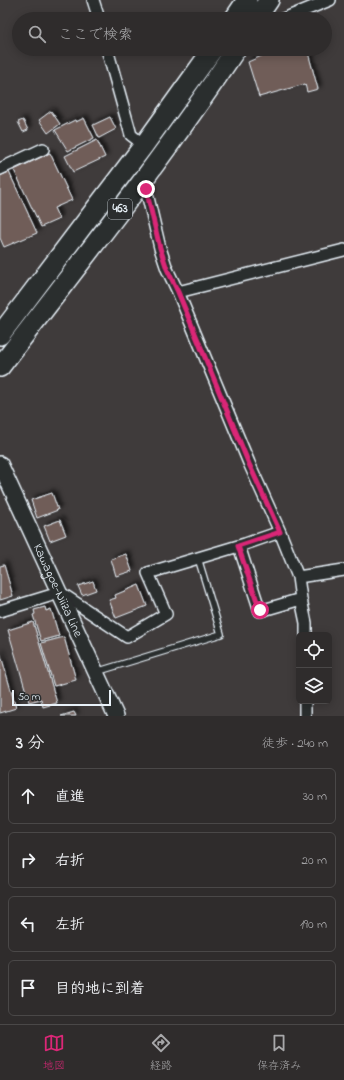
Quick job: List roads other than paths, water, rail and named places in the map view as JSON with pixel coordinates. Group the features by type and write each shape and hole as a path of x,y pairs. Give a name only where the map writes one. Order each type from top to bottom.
{"highway":[{"path":"239,12 247,0"},
{"path":"263,12 269,0"},
{"name":"463","path":"0,335 144,145 208,56"},
{"name":"463","path":"0,367 139,184 215,81 231,56"}],"main road":[{"name":"Kawagoe-Niiza Line","path":"0,464 116,716"}],"street":[{"path":"93,0 97,12"},
{"path":"300,12 330,0"},
{"path":"109,56 132,135 144,145"},
{"path":"0,169 43,150"},
{"path":"139,184 146,189 160,248 167,269 298,577 306,623 306,632"},
{"path":"178,292 344,250"},
{"path":"0,611 59,592 127,637 166,614 148,572 238,546 280,532"},
{"path":"238,546 260,610 301,599"},
{"path":"298,577 344,570"},
{"path":"305,704 305,716"}],"lane":[{"path":"96,672 221,634 198,558"}]}
